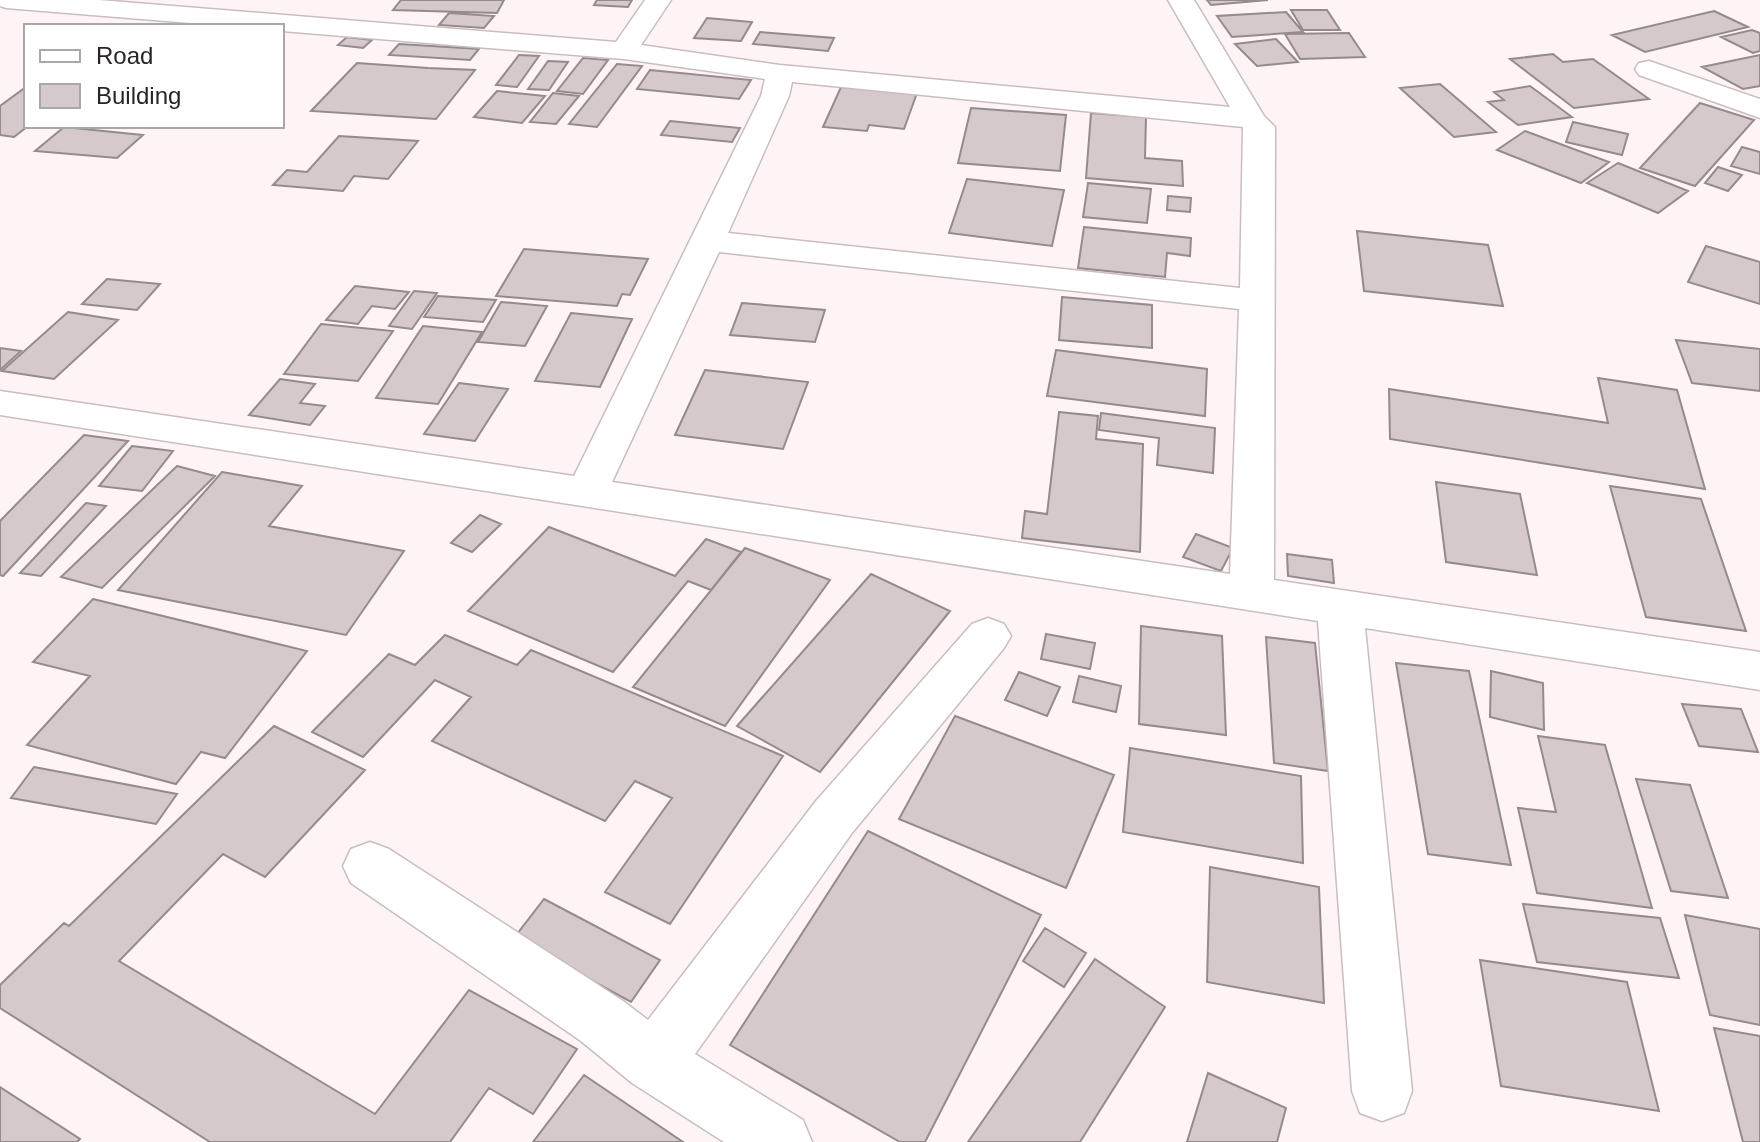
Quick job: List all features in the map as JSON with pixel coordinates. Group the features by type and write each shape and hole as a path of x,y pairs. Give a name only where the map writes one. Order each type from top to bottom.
{"street":[{"path":"6,0 624,51 780,73 1227,115 1253,121"},
{"path":"624,51 658,0"},
{"path":"1181,0 1261,133 1252,594"},
{"path":"1649,69 1760,109"},
{"path":"586,494 775,96 780,73"},
{"path":"708,241 1258,300"},
{"path":"0,403 1760,671"},
{"path":"1340,608 1382,1091"},
{"path":"653,1062 834,817 988,636"},
{"path":"370,866 602,1021 653,1062 781,1142"}],"building":[{"path":"401,0 504,0 497,13 393,10"},
{"path":"597,0 632,0 628,7 594,5"},
{"path":"1207,0 1268,0 1211,5"},
{"path":"1291,10 1327,10 1340,30 1303,30"},
{"path":"1714,11 1748,27 1645,52 1612,35"},
{"path":"1286,12 1303,32 1232,37 1217,16"},
{"path":"449,13 494,16 484,28 439,25"},
{"path":"707,18 752,22 741,41 694,38"},
{"path":"1752,30 1760,33 1760,51 1753,53 1721,37"},
{"path":"760,32 834,38 828,51 753,44"},
{"path":"1349,33 1365,57 1300,59 1285,34"},
{"path":"347,37 372,40 363,48 338,45"},
{"path":"1276,39 1298,62 1257,66 1235,44"},
{"path":"399,44 479,49 470,60 389,55"},
{"path":"1553,54 1563,62 1593,59 1649,99 1574,108 1510,59"},
{"path":"519,55 539,56 517,87 496,85"},
{"path":"1760,55 1760,86 1743,89 1702,67"},
{"path":"583,58 608,60 583,94 557,91"},
{"path":"548,61 568,62 549,90 528,89"},
{"path":"357,63 475,70 436,119 311,111"},
{"path":"617,64 642,66 597,127 569,124"},
{"path":"650,70 751,80 739,99 637,89"},
{"path":"1440,84 1496,132 1454,137 1400,88"},
{"path":"1530,86 1572,117 1518,125 1488,102 1504,100 1494,92"},
{"path":"841,87 917,93 904,129 869,125 867,131 823,127"},
{"path":"24,88 25,128 14,137 0,135 0,106"},
{"path":"497,91 545,96 522,123 474,117"},
{"path":"553,93 579,96 556,124 530,122"},
{"path":"1700,103 1754,120 1695,186 1640,168"},
{"path":"971,108 1066,115 1060,171 958,163"},
{"path":"1091,113 1146,117 1145,158 1182,161 1183,186 1086,178"},
{"path":"670,121 740,128 732,142 661,135"},
{"path":"1573,122 1628,134 1622,155 1566,142"},
{"path":"63,128 143,135 117,158 35,151"},
{"path":"1525,131 1609,162 1581,183 1497,150"},
{"path":"339,136 418,141 388,179 354,176 343,191 273,185 287,170 307,172"},
{"path":"1742,147 1760,152 1760,174 1731,166"},
{"path":"1618,163 1688,191 1658,213 1587,183"},
{"path":"1718,167 1742,175 1728,191 1705,183"},
{"path":"967,179 1064,190 1052,246 949,233"},
{"path":"1088,183 1151,189 1147,223 1083,217"},
{"path":"1168,196 1191,198 1190,212 1167,210"},
{"path":"1084,227 1191,238 1190,256 1167,253 1165,277 1078,268"},
{"path":"1357,231 1488,245 1503,306 1364,291"},
{"path":"1706,246 1760,262 1760,304 1688,282"},
{"path":"524,249 648,259 630,295 622,294 617,306 496,296"},
{"path":"107,279 160,284 137,310 82,304"},
{"path":"355,286 409,292 395,309 372,306 358,324 326,320"},
{"path":"414,291 437,293 412,329 389,326"},
{"path":"438,296 496,300 483,322 424,317"},
{"path":"1062,297 1152,305 1152,348 1059,340"},
{"path":"501,302 547,306 525,346 478,342"},
{"path":"742,303 825,310 815,342 730,335"},
{"path":"68,312 118,320 54,379 2,371"},
{"path":"571,313 632,319 600,387 535,381"},
{"path":"321,324 393,331 358,381 284,374"},
{"path":"423,326 482,332 438,404 376,398"},
{"path":"1676,340 1760,349 1760,391 1692,383"},
{"path":"0,348 21,351 0,370"},
{"path":"1056,350 1207,369 1205,416 1047,396"},
{"path":"705,370 808,382 783,449 675,435"},
{"path":"1598,378 1677,390 1705,489 1390,439 1389,389 1608,423"},
{"path":"280,379 315,384 300,403 325,406 310,425 249,415"},
{"path":"459,383 508,389 475,441 424,434"},
{"path":"1059,412 1098,416 1096,439 1143,444 1140,552 1022,538 1025,511 1047,514"},
{"path":"1101,413 1215,428 1213,473 1157,465 1159,438 1099,430"},
{"path":"84,435 128,441 3,576 0,575 0,521"},
{"path":"132,446 173,451 142,491 99,486"},
{"path":"177,466 215,476 102,588 61,577"},
{"path":"222,472 302,486 269,526 404,551 346,635 118,590"},
{"path":"1436,482 1520,494 1537,575 1446,562"},
{"path":"1610,486 1701,499 1746,631 1646,617"},
{"path":"86,503 106,506 41,576 20,573"},
{"path":"480,515 501,524 472,552 451,543"},
{"path":"549,527 675,576 706,539 741,552 711,590 688,581 613,672 468,611"},
{"path":"1196,534 1233,548 1221,571 1183,557"},
{"path":"745,548 830,580 725,726 633,687"},
{"path":"1287,554 1332,560 1334,583 1288,576"},
{"path":"871,574 950,611 820,772 737,726"},
{"path":"93,599 307,651 225,758 201,752 176,784 27,745 90,676 33,662"},
{"path":"1141,626 1222,636 1226,735 1139,724"},
{"path":"1046,634 1095,643 1090,669 1041,659"},
{"path":"445,635 517,665 531,650 783,756 670,924 605,892 672,798 635,781 605,821 432,741 471,697 435,680 363,757 312,732 389,654 415,665"},
{"path":"1266,637 1315,643 1328,771 1274,763"},
{"path":"1396,663 1469,671 1511,865 1428,854"},
{"path":"1491,671 1543,683 1544,730 1490,717"},
{"path":"1019,672 1060,687 1047,716 1005,700"},
{"path":"1079,676 1121,686 1116,712 1073,702"},
{"path":"1682,704 1741,709 1758,752 1699,746"},
{"path":"955,716 1114,775 1066,888 899,819"},
{"path":"274,726 365,770 265,877 223,854 119,961 375,1114 469,990 577,1049 533,1114 489,1088 450,1142 210,1142 0,1008 0,985 64,923 69,926"},
{"path":"1538,736 1605,745 1652,908 1537,893 1518,808 1556,812"},
{"path":"1130,748 1301,776 1303,863 1123,832"},
{"path":"34,767 177,794 156,824 11,798"},
{"path":"1636,779 1690,785 1728,898 1671,891"},
{"path":"868,831 1041,915 925,1142 900,1142 730,1045"},
{"path":"1210,867 1319,887 1324,1003 1207,982"},
{"path":"544,899 660,960 631,1002 514,938"},
{"path":"1523,904 1660,918 1679,978 1537,962"},
{"path":"1685,915 1760,929 1760,1025 1710,1015"},
{"path":"1045,928 1086,953 1064,987 1023,961"},
{"path":"1095,959 1165,1007 1080,1142 968,1142"},
{"path":"1480,960 1627,982 1659,1111 1501,1086"},
{"path":"1714,1028 1760,1036 1760,1142 1743,1142"},
{"path":"1208,1073 1286,1108 1277,1142 1187,1142"},
{"path":"584,1075 683,1142 533,1142"},
{"path":"0,1087 80,1139 77,1142 0,1142"}]}
